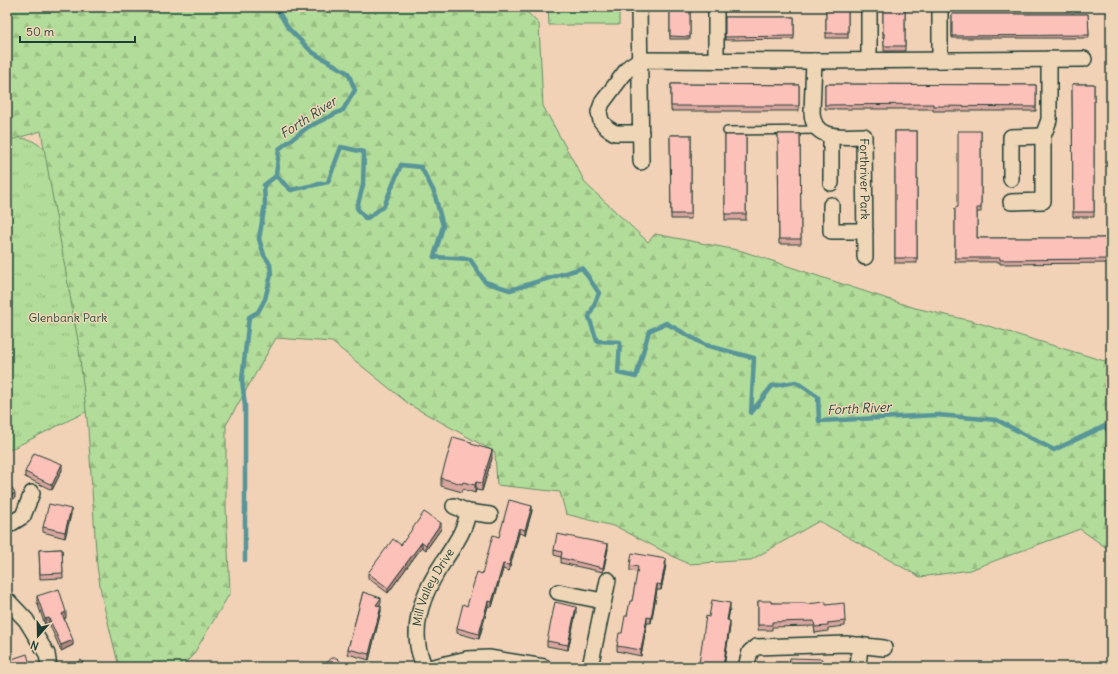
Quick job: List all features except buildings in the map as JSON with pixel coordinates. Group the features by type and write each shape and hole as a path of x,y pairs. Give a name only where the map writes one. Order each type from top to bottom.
{"street":[{"path":"639,7 641,162"},
{"path":"716,7 716,60"},
{"path":"869,7 869,61"},
{"path":"940,7 940,60"},
{"path":"1011,202 1043,201 1043,136 1049,120 1049,59"},
{"path":"641,133 615,133 607,128 601,121 600,112 602,104 629,67 639,60 869,61 1084,59"},
{"path":"814,61 812,120 816,128 825,133 831,183"},
{"name":"Forthriver Park","path":"825,133 864,136 866,257"},
{"path":"1011,179 1011,137 1043,136"},
{"name":"Forthriver Park","path":"831,205 831,231 865,231"},
{"path":"7,526 23,516 32,492"},
{"path":"454,506 468,512 490,515"},
{"name":"Mill Valley Drive","path":"424,667 418,647 417,630 420,605 433,577 466,524 468,512"},
{"path":"590,667 608,580"},
{"path":"558,592 603,601"},
{"path":"7,600 30,626 47,654 49,667"},
{"path":"746,667 750,652 756,647 846,644 884,648"},
{"path":"858,667 860,645"},
{"path":"433,667 467,659 489,663 544,667"}],"lane":[{"path":"727,131 825,133"}],"green space":[{"path":"7,7 522,7 539,24 543,106 586,184 648,242 655,234 742,251 915,308 972,321 1111,363 1111,551 1080,529 970,570 920,577 819,521 751,560 688,564 617,527 566,514 560,492 497,485 495,452 410,405 332,342 276,338 226,425 226,507 230,593 193,655 181,667 119,667 102,598 97,566 88,428 78,341 41,131 7,141"},
{"path":"548,7 619,7 619,25 549,25"},
{"name":"Glenbank Park","path":"7,135 31,140 82,172 120,395 7,451"}],"waterway":[{"name":"Forth River","path":"276,7 288,28 312,52 348,73 355,90 343,110 308,127 279,149 276,176"},
{"name":"Forth River","path":"276,176 291,190 328,182 341,147 364,152 363,185 357,208 366,219 384,206 401,165 421,167 434,192 443,226 434,257 470,259 485,282 510,290 582,268 599,293 589,317 597,341 620,342 618,373 636,377 649,331 666,323 705,345 754,358 751,413 772,386 796,382 818,397 819,421 937,415 997,420 1054,450 1105,426 1111,436"},
{"path":"245,560 245,406 242,380 249,317 258,312 265,299 271,275 270,264 264,255 259,239 265,204 264,185 276,176"}]}
